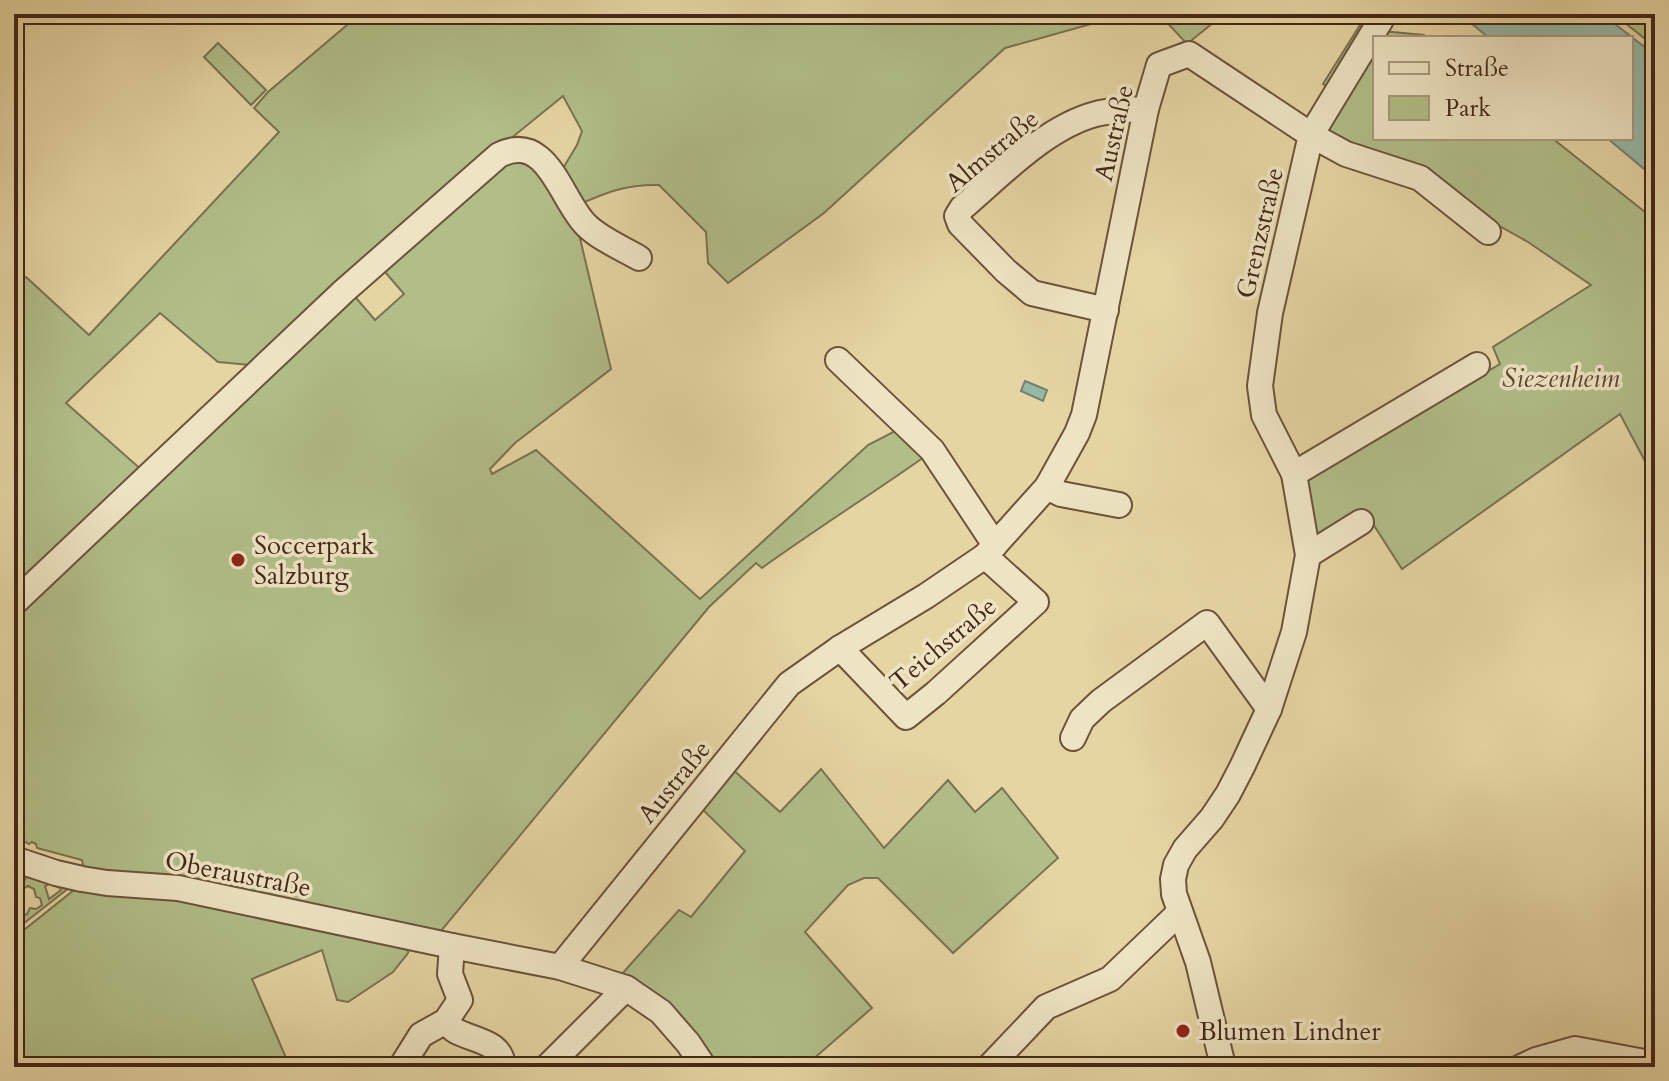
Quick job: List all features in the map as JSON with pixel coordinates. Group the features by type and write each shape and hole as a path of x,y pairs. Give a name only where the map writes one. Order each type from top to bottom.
{"street":[{"name":"Grenzstraße","path":"1223,1067 1198,962 1174,894 1173,879 1176,865 1185,849 1228,794 1269,709 1294,632 1308,555 1294,474 1264,415 1260,386 1270,313 1311,135 1382,18"},
{"name":"Austraße","path":"560,967 789,684 990,551 1047,487 1084,415 1146,109 1159,65 1189,54 1311,135 1346,154 1420,178 1488,232"},
{"name":"Almstraße","path":"1106,310 1032,293 960,224 957,216 962,208 1036,145 1066,126 1096,114 1146,109"},
{"path":"14,603 344,291 499,155 521,149 542,160 586,225 639,258"},
{"path":"838,360 932,450 990,551"},
{"path":"1294,474 1477,365"},
{"path":"1047,487 1061,494 1119,505"},
{"path":"1308,555 1361,522"},
{"name":"Teichstraße","path":"840,648 906,717 1036,602 990,551"},
{"path":"1073,738 1082,719 1101,701 1207,623 1269,709"},
{"name":"Oberaustraße","path":"14,859 82,879 178,888 560,967"},
{"path":"989,1067 1046,1007 1110,979 1180,912"},
{"path":"401,1067 421,1035 446,1021 460,1000 450,974 452,946"},
{"path":"560,967 626,988 661,1012 704,1067"},
{"path":"547,1067 626,988"},
{"path":"446,1021 453,1030 494,1048 503,1067"},
{"path":"1521,1067 1575,1049 1655,1064"}],"green space":[{"path":"360,14 1127,14 1005,48 824,213 728,283 708,263 706,232 659,185 617,190 578,205 559,175 582,131 563,96 365,257 250,365 218,362 160,313 66,403 144,472 14,595 14,282 26,277 89,335 279,132 254,108 268,92"},
{"path":"1159,14 1224,14 1187,44"},
{"path":"1614,14 1655,14 1655,47"},
{"name":"Siezenheim","path":"1365,17 1382,31 1424,35 1373,36 1373,140 1555,140 1655,220 1655,480 1620,414 1402,569 1364,510 1318,541 1306,475 1500,364 1493,347 1591,285 1528,242 1462,205 1424,174 1324,132 1345,99 1323,84"},
{"path":"218,43 266,90 251,105 204,57"},
{"path":"504,159 537,166 579,234 611,369 515,443 490,469 492,474 536,450 700,599 868,445 901,428 927,455 762,568 756,563 709,607 436,937 409,940 408,953 393,972 348,1002 337,1000 322,950 252,979 290,1067 14,1067 14,938 74,890 88,889 82,860 37,848 36,844 29,844 14,835 14,611 351,292 375,320 404,294 380,266"},
{"path":"730,767 780,812 821,769 884,848 948,780 975,812 1002,788 1058,858 953,953 878,878 864,878 848,885 805,932 872,1008 804,1067 715,1067 621,975 679,910 691,917 745,851 698,805"},
{"path":"28,874 51,883 45,886 49,899 61,890 54,885 56,882 70,887 14,931 14,921 27,914 30,908 36,909 42,905 34,889 20,887"}],"shaded area":[{"path":"1460,14 1602,14 1630,36 1487,36"},
{"path":"1633,38 1655,55 1655,178 1609,140 1633,140"},
{"path":"1025,381 1047,390 1043,401 1021,391"}],"place":[{"name":"Soccerpark Salzburg","path":"238,560"},
{"name":"Blumen Lindner","path":"1183,1031"}]}
